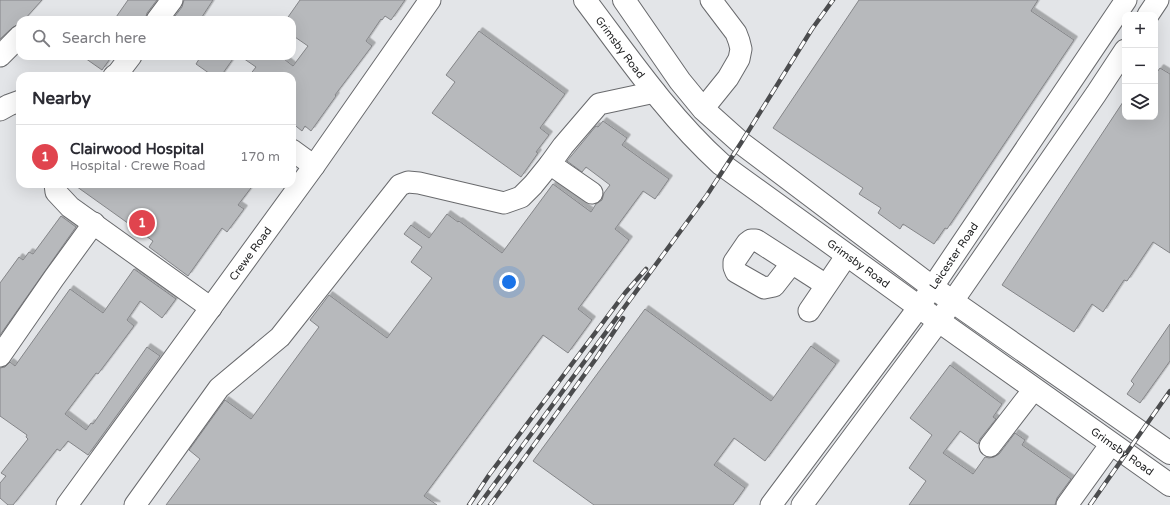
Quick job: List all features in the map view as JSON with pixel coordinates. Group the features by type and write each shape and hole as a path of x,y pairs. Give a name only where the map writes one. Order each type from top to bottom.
{"highway":[{"name":"Grimsby Road","path":"585,0 655,92 684,127 704,149 725,167 918,307 1170,485"},
{"path":"624,0 680,81 704,109 726,131 759,158 932,287 1170,453"},
{"path":"684,127 704,109"}],"street":[{"path":"160,16 172,0"},
{"name":"Crewe Road","path":"67,505 314,166 430,0"},
{"path":"704,109 728,78 739,59 741,49 736,33 711,0"},
{"name":"Leicester Road","path":"771,505 918,307 1126,0"},
{"path":"1150,12 1158,0"},
{"path":"0,56 16,40"},
{"path":"802,505 939,321 1122,54"},
{"path":"119,72 128,60"},
{"path":"135,505 219,388 280,337 400,185 408,182 419,183 504,203 521,197 533,186 563,146 599,104 655,92"},
{"path":"1062,96 1084,111"},
{"path":"0,110 16,102"},
{"path":"296,153 314,166"},
{"path":"550,164 592,193"},
{"path":"56,188 56,192 70,206 211,308"},
{"path":"0,356 94,223"},
{"path":"809,310 847,255"},
{"path":"792,263 826,285"},
{"path":"990,446 1034,389"},
{"path":"1067,505 1112,444"}],"building":[{"path":"0,0 42,0 28,16 16,16 16,26 0,39"},
{"path":"128,0 157,0 146,16 117,16"},
{"path":"184,0 213,0 203,16 175,16 182,7"},
{"path":"300,0 405,0 391,20 385,16 382,20 381,19 366,41 372,46 335,95 336,96 311,131 305,126 302,131 296,126 296,72 252,72 256,67 246,60 285,60 293,66 308,46 296,38 296,16 289,16"},
{"path":"859,0 1038,0 1031,11 1074,40 947,229 945,228 934,244 903,224 900,229 878,213 881,208 859,194 863,188 773,128"},
{"path":"479,31 565,94 540,128 549,135 536,152 538,153 521,177 432,113 455,82 446,75"},
{"path":"88,60 109,60 102,70"},
{"path":"198,60 232,60 224,72 207,72 196,64"},
{"path":"1160,68 1170,74 1170,253 1153,242 1127,281 1124,280 1103,312 1092,304 1074,332 1002,285 1122,104 1122,120 1158,120 1158,71"},
{"path":"603,121 627,138 622,145 669,179 655,199 643,191 615,229 629,240 578,309 592,320 568,353 543,335 424,496 437,505 166,505 200,459 189,450 225,400 251,419 319,327 310,320 329,295 387,338 432,278 411,262 422,247 404,234 411,225 429,238 447,214 458,222 459,221 502,253 553,184 591,212 596,204 602,200 604,193 610,185 586,167 582,172 567,161 596,126 598,127"},
{"path":"79,188 251,188 238,205 244,209 227,232 222,228 188,276 149,247 153,241"},
{"path":"61,216 76,227 0,335 0,283 19,257 23,260 29,252 33,254"},
{"path":"134,269 176,299 162,318 140,301 127,320 134,326 98,374 96,373 65,414 86,430 91,423 93,424 147,347 160,356 88,455 68,441 60,451 57,449 13,505 8,505 0,498 0,483 6,476 1,473 28,439 26,437 27,435 0,416 0,368 5,367 10,362 15,366 70,289 103,313"},
{"path":"645,309 771,401 811,346 836,364 765,461 734,438 714,465 745,488 733,505 594,505 533,461"},
{"path":"1170,324 1170,361 1140,403 1127,394 1134,384 1131,381"},
{"path":"950,365 1002,404 993,417 996,419 980,439 978,444 960,431 943,453 973,474 985,457 994,457 999,454 1015,433 1025,440 1022,445 1071,479 1057,498 1055,505 909,505 926,481 909,468 932,435 910,418"}],"railway":[{"path":"479,505 707,195 812,29 833,0"},
{"path":"469,505 489,475 625,293 646,269"},
{"path":"490,505 595,360 623,318"},
{"path":"1090,505 1170,391"}],"place":[{"name":"Clairwood Hospital","path":"142,223"}]}
